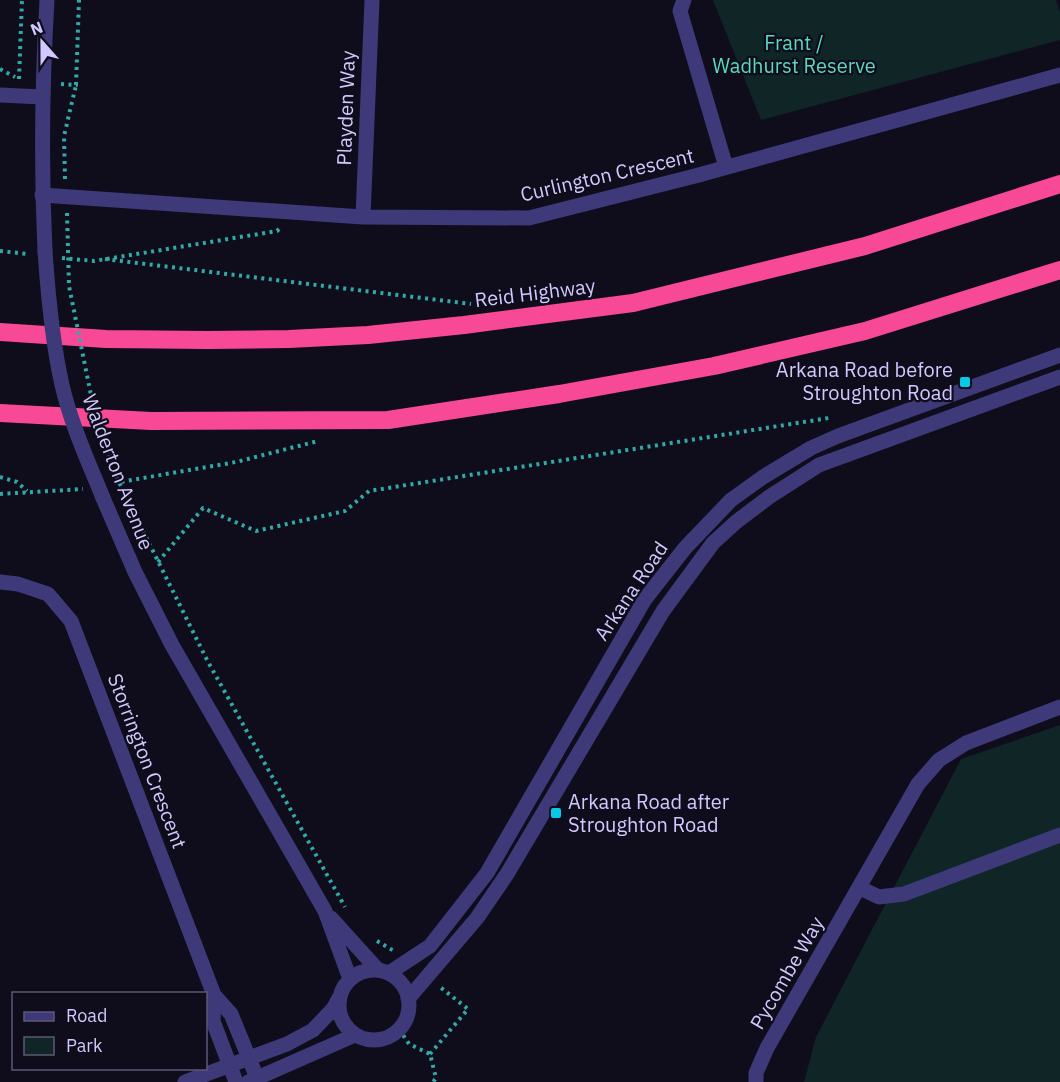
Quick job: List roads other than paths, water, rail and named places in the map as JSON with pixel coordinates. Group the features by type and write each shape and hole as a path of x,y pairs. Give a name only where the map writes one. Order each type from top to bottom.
{"highway":[{"name":"Reid Highway","path":"0,332 106,339 289,339 368,335 633,303 865,246 1060,184"},
{"path":"0,413 151,421 388,420 559,394 714,366 865,331 1060,270"}],"street":[{"name":"Walderton Avenue","path":"47,0 42,97 42,195 50,308 62,387 81,442 135,572 172,645 325,911 350,980"},
{"name":"Playden Way","path":"363,217 372,0"},
{"path":"684,0 680,11 726,167"},
{"name":"Curlington Crescent","path":"42,195 363,217 529,218 726,167 1060,75"},
{"path":"0,95 42,97"},
{"name":"Arkana Road","path":"383,972 407,961 430,946 487,873 645,599 685,548 731,500 763,477 820,444 1060,356"},
{"name":"Arkana Road","path":"408,999 477,918 507,874 663,611 713,543 769,496 819,465 1060,376"},
{"name":"Storrington Crescent","path":"0,582 18,584 48,594 71,621 214,995 231,1014 248,1058 252,1080"},
{"name":"Pycombe Way","path":"756,1082 756,1073 768,1048 918,784 939,760 966,743 1060,707"},
{"path":"860,888 879,897 904,894 1060,835"},
{"name":"Walderton Avenue","path":"325,911 383,972"},
{"path":"185,1082 287,1044 313,1030 333,1009 339,998 350,980 366,971 383,972 405,988 408,999 405,1020 399,1029 383,1038 373,1040 356,1035 345,1025 339,1012 339,998"},
{"name":"Storrington Crescent","path":"214,995 213,1021 236,1082"},
{"path":"252,1080 356,1035"}],"place":[{"name":"Arkana Road before Stroughton Road","path":"965,382"},
{"name":"Arkana Road after Stroughton Road","path":"556,813"}],"park label":[{"name":"Frant / Wadhurst Reserve","path":"794,54"}]}
